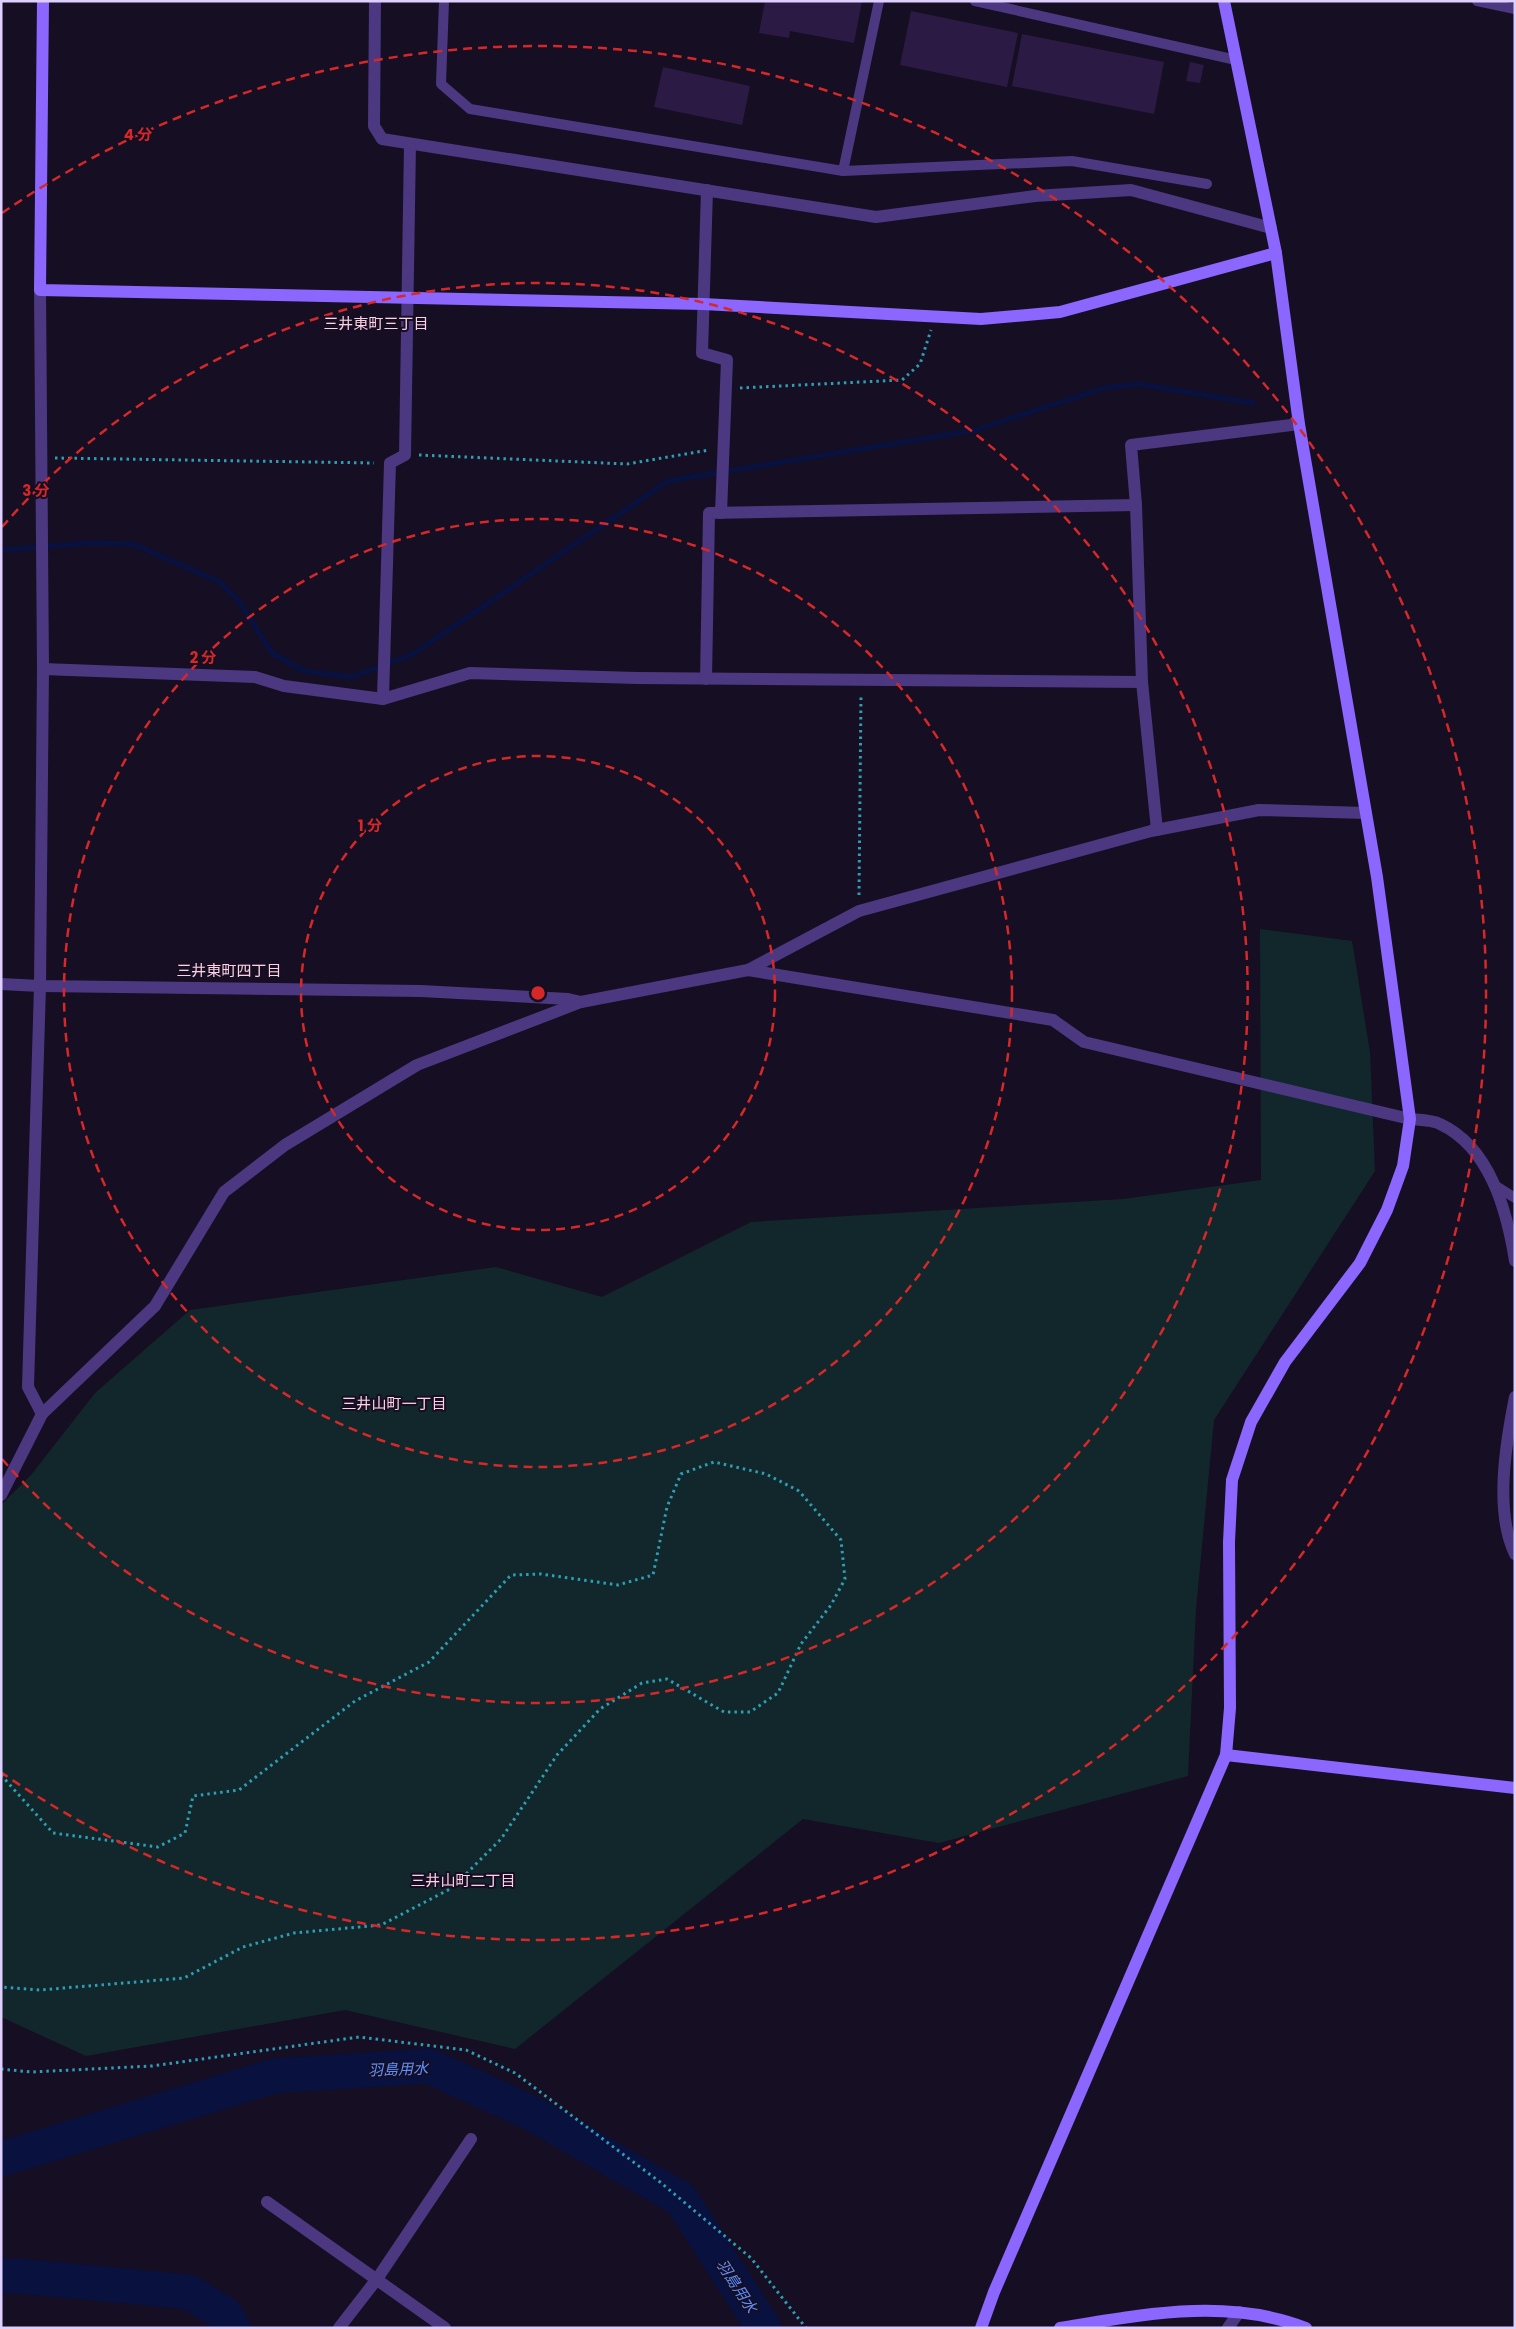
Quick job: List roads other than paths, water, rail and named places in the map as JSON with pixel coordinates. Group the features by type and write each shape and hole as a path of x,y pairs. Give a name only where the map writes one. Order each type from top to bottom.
{"street":[{"path":"42,1414 28,1387 40,986 43,458 40,290 43,1"},
{"path":"375,1 374,126 382,139 876,217 1035,196 1131,190 1272,228"},
{"path":"981,2328 998,2283 1226,1755 1230,1708 1229,1542 1232,1480 1251,1422 1285,1362 1360,1263 1387,1210 1403,1166 1410,1119 1366,813 1299,424 1276,252 1224,1"},
{"path":"383,698 390,463 405,455 410,144"},
{"path":"708,190 702,353 727,360 727,389 722,448 721,513"},
{"path":"40,290 408,300 703,304 981,318 1034,316 1060,312 1276,252"},
{"path":"1157,830 1142,682 1136,505 1131,445 1299,424"},
{"path":"706,679 709,513 1136,505"},
{"path":"43,669 255,677 284,686 383,698 470,673 706,679 1142,682"},
{"path":"1,1495 42,1414 155,1306 224,1192 285,1145 417,1065 581,1002 748,970 859,911 1157,830 1258,810 1366,813"},
{"path":"748,970 1053,1020 1084,1042 1410,1119 1439,1123 1462,1137 1488,1170 1510,1228 1515,1261"},
{"path":"1,984 421,990 568,999 581,1002"},
{"path":"1515,1398 1504,1448 1504,1518 1515,1554"},
{"path":"1226,1755 1515,1788"},
{"path":"339,2328 378,2279 471,2139"},
{"path":"267,2202 446,2328"},
{"path":"1060,2328 1174,2312 1239,2312 1276,2318 1306,2328"},
{"path":"1228,2328 1239,2312"}],"lane":[{"path":"444,1 441,84 470,109 843,171 1072,161 1208,184"},
{"path":"843,171 879,1"},
{"path":"975,1 1236,60"},
{"path":"1477,1 1515,9"},
{"path":"1493,1184 1515,1198"}],"waterway":[{"path":"1,550 91,543 133,544 220,582 238,600 272,653 304,671 352,677 413,654 668,481 976,430 1104,388 1139,384 1253,403"},
{"name":"羽島用水","path":"1,2159 274,2076 429,2066 533,2114 681,2199 764,2328"},
{"path":"1,2276 19,2276 189,2292 225,2314 233,2328"}],"district":[{"name":"三井東町三丁目","path":"376,323"},
{"name":"三井東町四丁目","path":"229,970"},
{"name":"三井山町一丁目","path":"394,1403"},
{"name":"三井山町二丁目","path":"463,1880"}]}
